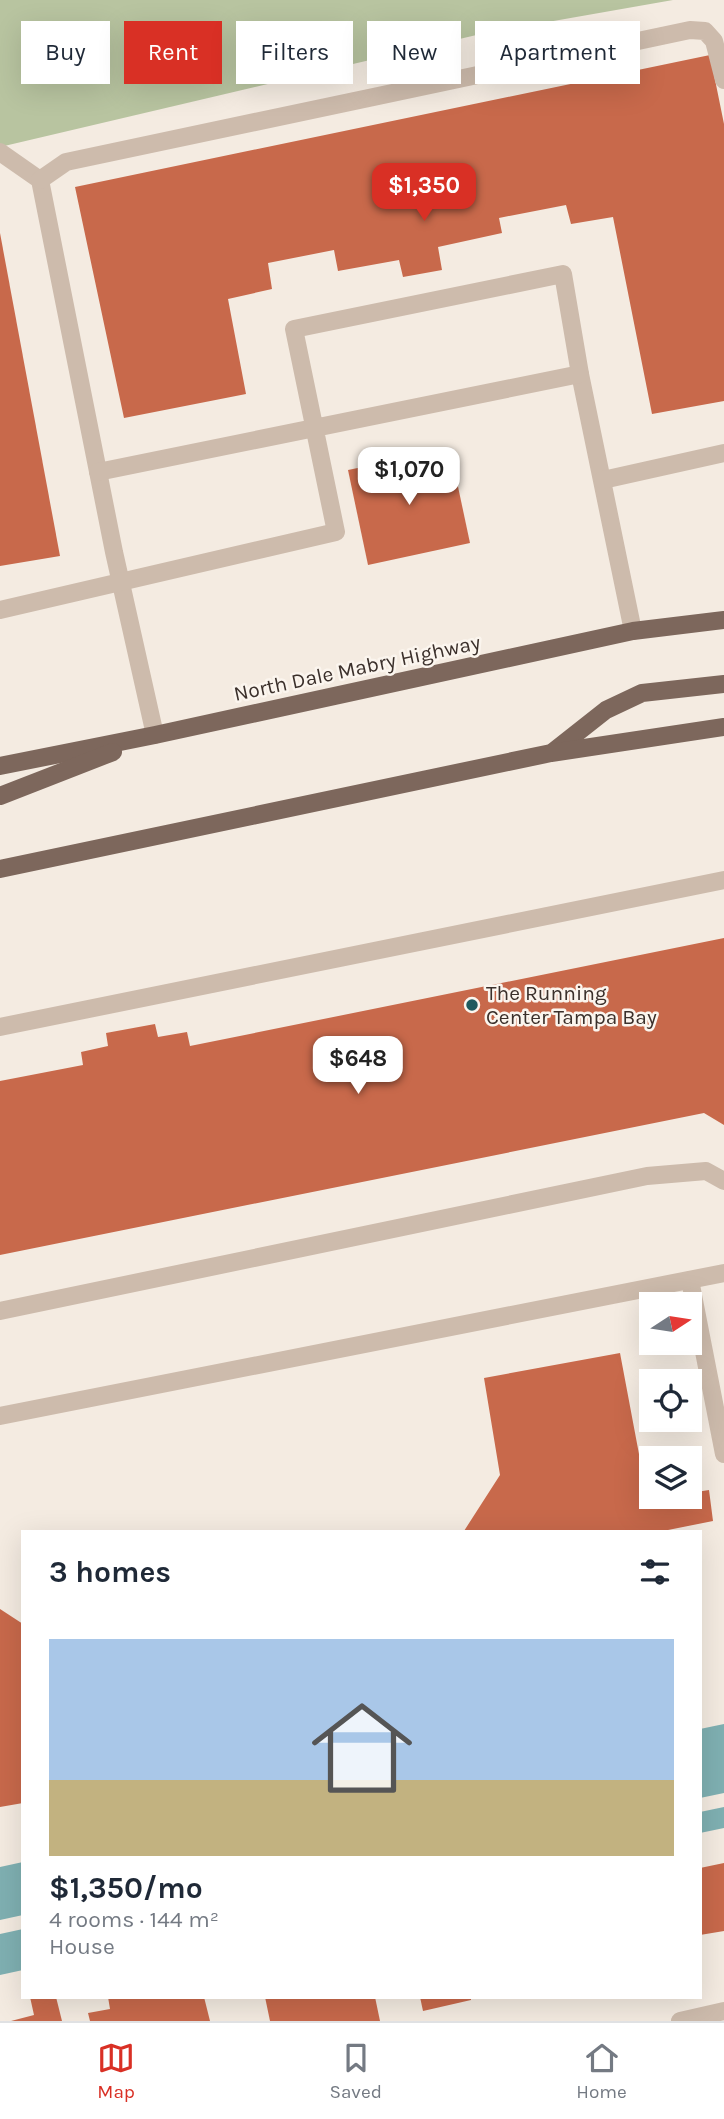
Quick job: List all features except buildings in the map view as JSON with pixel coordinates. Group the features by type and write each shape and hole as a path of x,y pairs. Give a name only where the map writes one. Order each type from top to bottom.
{"main road":[{"name":"North Dale Mabry Highway","path":"0,766 633,631 724,620"},
{"path":"551,753 606,710 642,693 724,684"},
{"path":"0,869 551,753 724,727"},
{"path":"0,796 155,735"}],"street":[{"path":"40,180 66,162 690,30 705,31 714,41 724,80"},
{"path":"0,152 40,180 98,472 155,735"},
{"path":"0,610 336,532 294,329 563,274 580,374 633,631"},
{"path":"98,472 580,374"},
{"path":"603,480 724,453"},
{"path":"0,1027 724,880"},
{"path":"0,1311 647,1177 706,1171 724,1181"},
{"path":"0,1416 724,1273"},
{"path":"690,1280 724,1454"},
{"path":"680,2021 724,2011"}],"green space":[{"path":"0,0 673,0 553,21 475,21 475,35 461,39 461,21 367,21 367,61 353,64 353,21 236,21 236,84 268,84 0,147"}],"water":[{"path":"724,1724 724,1793 702,1798 702,1729"},
{"path":"724,1807 724,1828 702,1833 702,1812"},
{"path":"21,1862 21,1915 0,1920 0,1867"},
{"path":"21,1929 21,1970 0,1975 0,1934"}],"place":[{"name":"The Running Center Tampa Bay","path":"472,1005"}]}
